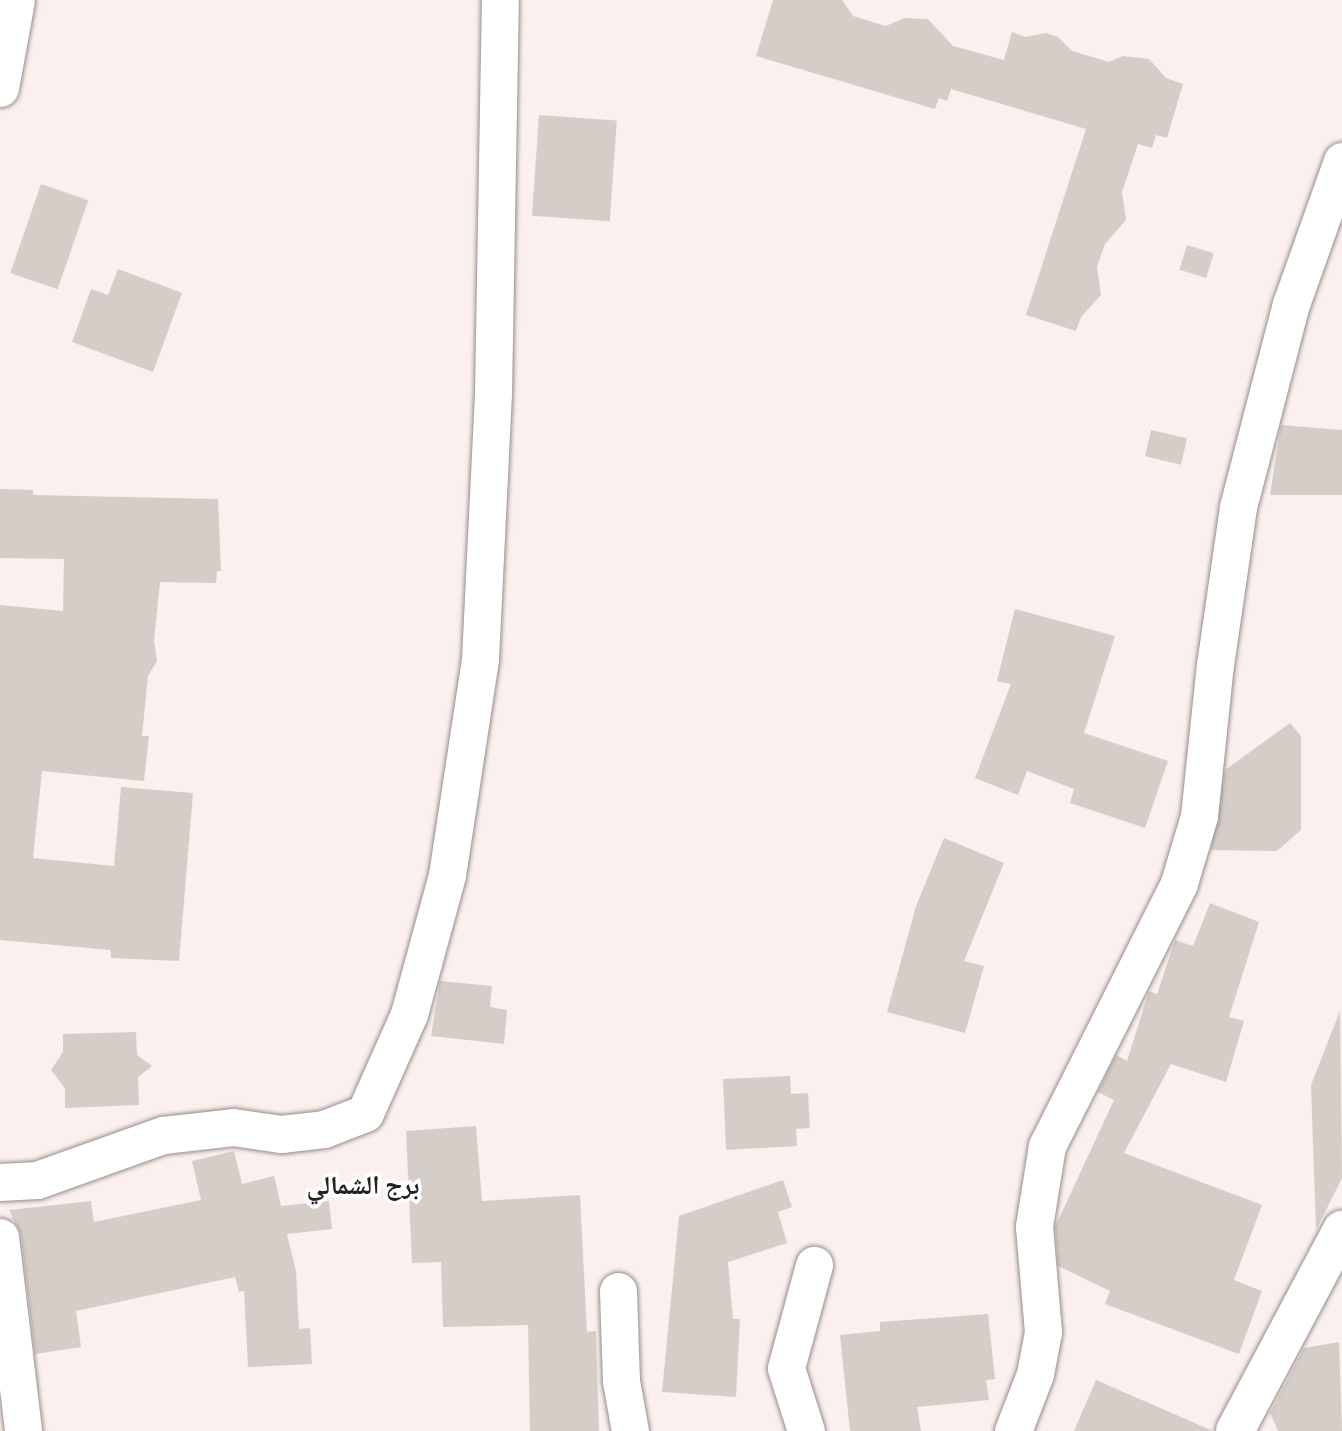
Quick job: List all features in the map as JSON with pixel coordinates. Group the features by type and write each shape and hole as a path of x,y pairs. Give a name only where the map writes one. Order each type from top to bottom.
{"main road":[{"path":"1236,1431 1342,1230"}],"street":[{"path":"0,88 16,0"},
{"path":"0,1182 37,1180 163,1135 233,1127 292,1133 324,1129 365,1113 410,1014 447,875 480,659 493,394 500,0"},
{"path":"1013,1431 1035,1374 1043,1332 1034,1226 1047,1146 1179,883 1199,816 1215,665 1238,508 1291,304 1342,160"},
{"path":"0,1237 23,1431"},
{"path":"806,1431 786,1368 814,1265"},
{"path":"618,1291 621,1381 630,1431"}],"building":[{"path":"773,0 842,0 853,16 886,26 904,18 928,19 953,46 1004,60 1012,32 1025,37 1046,33 1058,37 1072,51 1109,62 1123,56 1149,59 1166,78 1183,84 1167,138 1156,135 1152,148 1138,144 1122,192 1126,220 1105,244 1097,267 1101,295 1081,317 1076,331 1026,315 1086,129 951,89 947,101 939,98 935,109 756,56"},
{"path":"539,115 617,120 610,221 532,216"},
{"path":"41,184 88,200 58,289 10,273"},
{"path":"1187,245 1214,253 1206,278 1179,270"},
{"path":"118,269 182,293 153,372 72,342 91,289 108,295"},
{"path":"1281,425 1342,430 1342,495 1270,495"},
{"path":"1151,430 1187,438 1181,465 1145,456"},
{"path":"0,489 33,490 33,495 218,499 221,571 217,571 216,583 160,582 154,641 157,661 148,676 142,736 149,736 144,781 42,771 33,858 114,866 121,787 193,793 179,961 111,958 111,950 0,940 0,605 63,611 64,559 0,558"},
{"path":"1015,609 1115,636 1084,733 1168,761 1145,828 1070,803 1074,789 1027,771 1018,795 975,778 1011,684 997,681"},
{"path":"1290,723 1301,736 1301,830 1277,851 1211,850 1225,770"},
{"path":"944,838 1004,863 964,961 984,966 965,1033 887,1012 916,906"},
{"path":"1210,903 1259,922 1229,1017 1244,1021 1226,1082 1171,1064 1124,1153 1262,1205 1234,1280 1262,1291 1239,1354 1105,1304 1110,1291 1058,1266 1055,1227 1114,1100 1098,1092 1116,1055 1127,1061 1149,991 1157,994 1175,940 1193,946"},
{"path":"440,981 492,986 490,1007 507,1010 504,1044 431,1036"},
{"path":"1340,1011 1342,1178 1316,1230 1311,1085"},
{"path":"136,1032 137,1055 152,1066 138,1077 139,1105 65,1108 65,1088 51,1070 63,1052 63,1034"},
{"path":"790,1076 791,1094 808,1093 810,1128 796,1129 797,1146 726,1150 723,1079"},
{"path":"476,1126 482,1201 580,1195 587,1332 596,1331 599,1431 530,1431 528,1325 443,1327 441,1262 412,1263 406,1131"},
{"path":"234,1151 242,1184 274,1176 281,1206 329,1201 332,1229 287,1234 296,1271 299,1329 310,1328 312,1364 248,1367 244,1291 239,1292 235,1277 76,1311 81,1347 35,1354 21,1235 9,1210 91,1201 94,1222 201,1200 192,1161"},
{"path":"783,1180 792,1207 778,1212 787,1243 728,1262 733,1319 740,1319 736,1397 662,1392 679,1216"},
{"path":"988,1314 995,1379 986,1380 989,1400 917,1407 921,1431 850,1431 840,1335 880,1331 880,1322"},
{"path":"1339,1342 1342,1431 1278,1431 1270,1413 1304,1348"},
{"path":"1096,1380 1213,1431 1074,1431"}],"district":[{"name":"برج الشمالي","path":"363,1186"}]}
